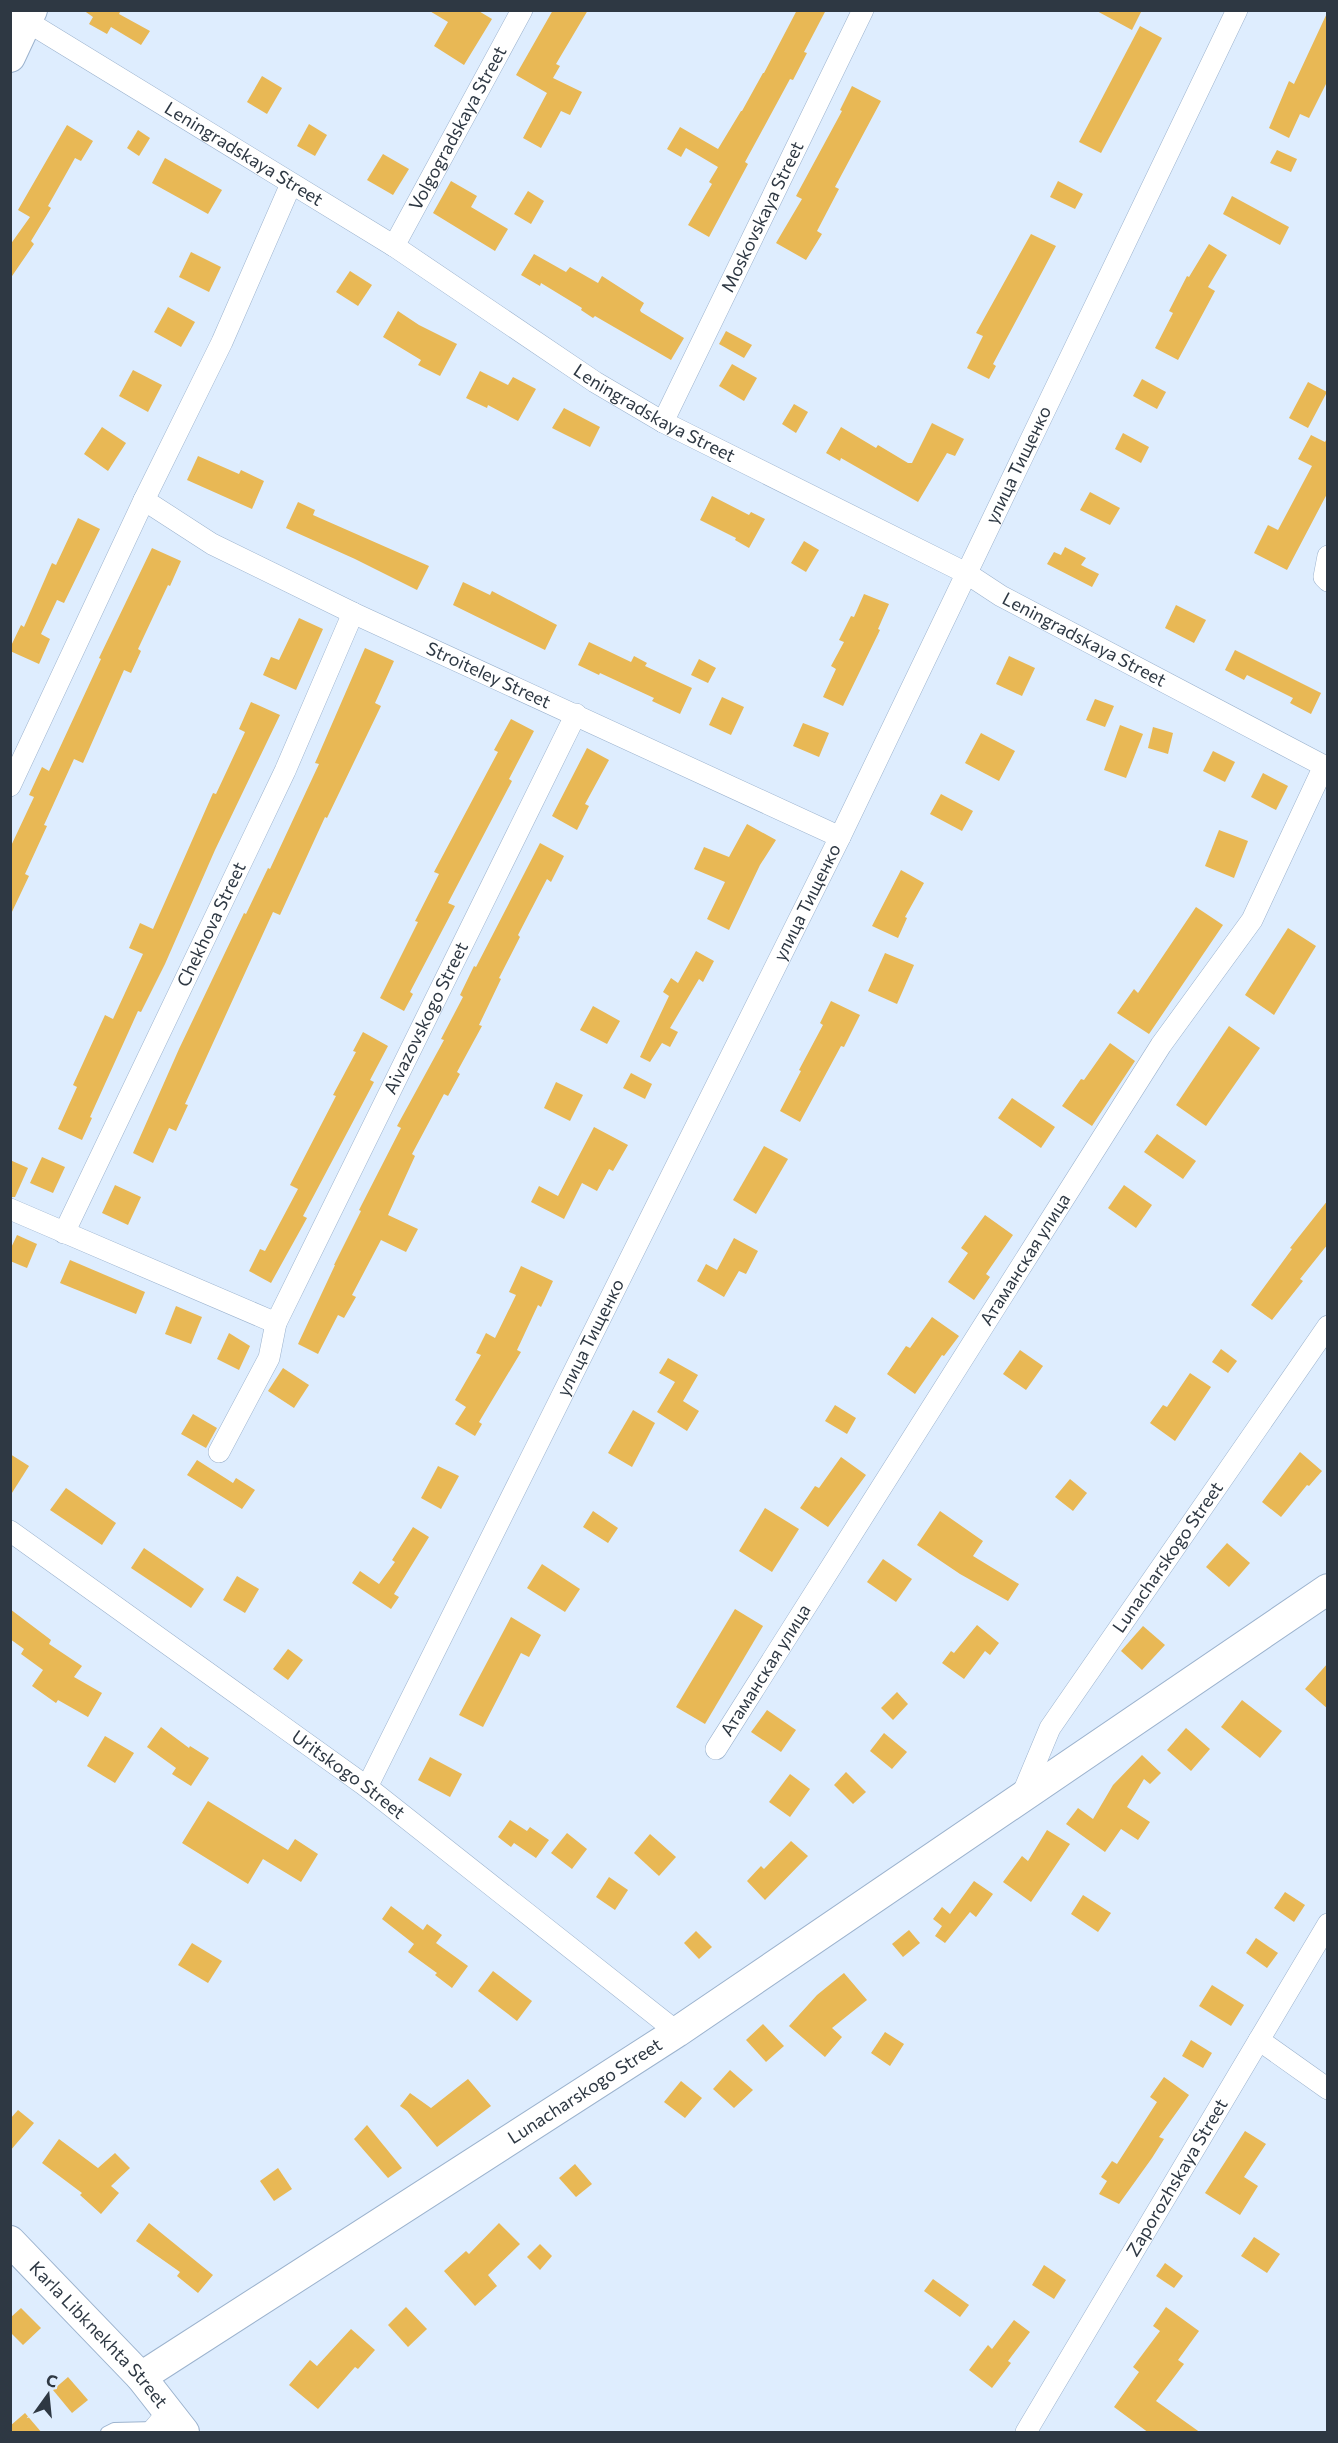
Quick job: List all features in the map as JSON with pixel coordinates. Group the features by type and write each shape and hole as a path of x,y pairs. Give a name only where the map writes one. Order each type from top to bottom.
{"main road":[{"path":"10,57 23,15"},
{"name":"Lunacharskogo Street","path":"141,2377 677,2032 1022,1795 1328,1589"},
{"name":"Karla Libknekhta Street","path":"10,2241 141,2377 165,2426"}],"street":[{"name":"Volgogradskaya Street","path":"394,246 522,10"},
{"name":"Moskovskaya Street","path":"663,422 863,10"},
{"name":"улица Тищенко","path":"367,1787 840,837 1237,10"},
{"name":"Leningradskaya Street","path":"23,15 291,184 394,246 595,382 663,422 966,573 1001,596 1326,767"},
{"path":"10,786 144,500 222,342 291,184"},
{"name":"Stroiteley Street","path":"144,500 212,544 353,613 840,837"},
{"path":"1328,556 1324,577 1328,581"},
{"name":"Chekhova Street","path":"64,1233 285,771 353,613"},
{"name":"Aivazovskogo Street","path":"219,1452 269,1358 276,1323 576,714"},
{"name":"Атаманская улица","path":"716,1749 1161,1045 1252,920 1326,767"},
{"path":"10,1209 276,1323"},
{"name":"Lunacharskogo Street","path":"1022,1795 1050,1728 1328,1326"},
{"name":"Uritskogo Street","path":"10,1531 367,1787 677,2032"},
{"name":"Zaporozhskaya Street","path":"1026,2433 1328,1924"},
{"path":"1259,2040 1328,2089"}],"lane":[{"path":"106,2433 114,2428 165,2426"}],"building":[{"path":"83,10 121,10 119,14 150,31 141,45 111,27 107,34 89,24 93,17"},
{"path":"428,10 477,10 492,19 464,65 434,46 448,22"},
{"path":"553,10 588,10 556,64 560,66 553,78 582,92 570,115 561,111 541,148 523,138 547,93 516,75"},
{"path":"797,10 826,10 804,52 807,53 793,80 790,79 745,162 748,164 709,237 688,225 712,184 709,182 718,167 686,148 681,157 667,149 680,127 718,149 764,73"},
{"path":"1095,10 1142,10 1132,30"},
{"path":"1328,11 1328,80 1309,118 1300,114 1289,138 1269,128 1289,81 1294,84"},
{"path":"1140,26 1162,38 1101,153 1079,142"},
{"path":"262,76 282,88 267,114 247,102"},
{"path":"852,86 881,101 835,187 839,189 817,231 822,234 806,260 776,243 802,199 796,196 842,111 840,110"},
{"path":"309,124 327,135 315,156 297,146"},
{"path":"67,125 93,141 81,161 75,158 48,206 51,208 31,241 34,244 10,279 10,245 30,217 18,210"},
{"path":"138,130 150,138 139,156 127,148"},
{"path":"1277,150 1297,159 1291,172 1270,163"},
{"path":"383,154 409,169 393,195 367,180"},
{"path":"165,158 222,190 208,214 152,183"},
{"path":"451,181 477,196 471,207 508,229 495,251 433,213"},
{"path":"1058,181 1083,194 1075,209 1050,197"},
{"path":"528,191 544,201 531,224 514,214"},
{"path":"1232,196 1289,227 1280,245 1223,214"},
{"path":"1031,234 1056,246 993,364 996,366 989,379 967,368 983,336 976,333"},
{"path":"1209,244 1227,255 1208,287 1215,291 1178,360 1155,348 1173,313 1169,311 1187,276 1189,277"},
{"path":"191,252 221,267 209,292 179,277"},
{"path":"534,254 566,272 570,267 598,283 602,276 644,303 641,312 684,338 671,360 595,316 593,318 581,310 582,308 541,283 540,286 521,275"},
{"path":"350,271 372,285 358,306 336,292"},
{"path":"168,307 195,322 181,347 154,332"},
{"path":"398,311 419,325 457,344 440,376 418,365 421,360 383,337"},
{"path":"726,331 752,345 744,358 719,344"},
{"path":"732,364 757,378 744,401 719,386"},
{"path":"133,370 162,385 148,412 119,396"},
{"path":"480,371 508,385 513,377 536,389 518,421 488,405 487,408 466,398"},
{"path":"1142,379 1166,392 1157,409 1133,396"},
{"path":"1308,382 1327,392 1308,428 1289,418"},
{"path":"794,404 808,412 796,433 782,424"},
{"path":"564,408 600,427 590,447 552,428"},
{"path":"932,423 964,439 955,456 947,453 918,502 841,458 840,461 826,453 841,427 876,448 878,445 908,463 912,463"},
{"path":"102,427 126,443 108,471 84,454"},
{"path":"1123,433 1149,447 1141,463 1115,449"},
{"path":"1311,435 1325,442 1328,436 1328,492 1287,570 1254,553 1268,525 1278,530 1312,466 1298,459"},
{"path":"198,456 239,474 241,470 264,481 252,509 187,480"},
{"path":"1090,492 1120,508 1110,525 1080,510"},
{"path":"712,496 749,515 751,512 765,519 749,548 735,540 736,538 700,520"},
{"path":"298,502 315,510 313,515 429,566 417,590 286,528"},
{"path":"78,518 100,529 64,603 57,600 41,634 50,639 39,664 10,651 10,648 21,625 24,627 52,563 56,565"},
{"path":"804,541 819,550 806,572 791,563"},
{"path":"1065,547 1086,558 1081,565 1099,574 1092,587 1047,564 1054,552 1061,555"},
{"path":"152,548 181,561 138,649 141,651 131,673 124,670 83,763 74,759 44,825 47,826 25,874 29,876 10,916 10,848 34,797 29,795 42,767 49,771 101,659 99,658"},
{"path":"463,582 490,595 492,591 557,625 545,650 453,605"},
{"path":"864,594 889,604 878,629 880,630 843,706 823,697 836,669 831,666 844,642 839,640 851,616 854,617"},
{"path":"1176,605 1206,620 1194,643 1165,628"},
{"path":"299,618 323,629 296,690 263,675 271,657 279,660"},
{"path":"589,642 631,662 634,656 647,663 645,666 692,688 680,714 652,701 654,698 578,665"},
{"path":"365,648 394,661 375,703 381,706 327,818 325,817 280,915 273,912 185,1104 188,1105 176,1131 169,1128 153,1163 133,1153 179,1049 244,913 246,914 268,868 270,869 319,764 315,763"},
{"path":"1235,650 1321,693 1311,714 1290,703 1293,698 1247,675 1244,680 1225,670"},
{"path":"1009,656 1035,668 1022,696 996,684"},
{"path":"699,659 716,668 708,683 691,675"},
{"path":"722,697 744,707 731,735 709,725"},
{"path":"1095,699 1114,706 1105,727 1086,720"},
{"path":"251,702 280,715 215,850 165,964 141,1012 138,1011 90,1117 92,1118 82,1140 58,1129 77,1087 73,1085 105,1015 113,1019 143,954 129,948 140,923 153,929 213,793 216,794 245,732 239,729"},
{"path":"511,719 534,731 509,779 512,781 448,903 455,906 410,992 413,994 404,1011 380,998 439,874 434,872 498,752 494,750"},
{"path":"803,723 829,733 819,757 793,746"},
{"path":"1120,725 1143,734 1126,778 1104,770"},
{"path":"1153,727 1173,733 1168,754 1148,748"},
{"path":"981,733 1015,751 999,781 965,763"},
{"path":"587,748 609,760 585,804 589,806 577,830 552,816"},
{"path":"1213,751 1235,762 1225,782 1203,771"},
{"path":"1263,773 1288,786 1276,810 1251,797"},
{"path":"941,794 973,811 962,831 930,814"},
{"path":"747,824 776,840 760,865 729,930 707,919 725,882 694,869 704,847 729,857"},
{"path":"1219,830 1248,841 1234,878 1205,866"},
{"path":"540,843 564,856 551,882 547,879 518,935 520,937 479,1025 482,1026 457,1072 460,1074 448,1096 444,1094 412,1154 415,1156 388,1215 418,1229 406,1252 381,1240 352,1295 356,1297 344,1318 338,1315 318,1354 298,1344 361,1211 359,1210 401,1128 397,1126 444,1040 441,1039 463,997 460,995 474,966 476,967"},
{"path":"901,870 924,883 905,917 907,918 898,938 872,926"},
{"path":"1196,907 1223,925 1149,1034 1117,1013 1134,989 1138,993"},
{"path":"1288,928 1316,946 1274,1015 1245,995"},
{"path":"696,951 714,961 703,982 699,979 670,1028 678,1032 670,1047 662,1043 650,1062 640,1057 669,996 663,992 671,978 678,983"},
{"path":"885,953 914,965 897,1004 868,991"},
{"path":"831,1001 860,1015 800,1122 780,1111 823,1025 820,1023"},
{"path":"593,1006 620,1021 607,1044 580,1030"},
{"path":"1229,1026 1260,1048 1206,1126 1176,1105"},
{"path":"363,1032 388,1046 370,1080 374,1082 303,1216 307,1218 271,1283 249,1271 260,1249 265,1251 298,1189 290,1185 336,1096 333,1095 356,1052 353,1051"},
{"path":"1110,1043 1135,1061 1092,1126 1062,1106"},
{"path":"631,1073 652,1084 645,1099 623,1088"},
{"path":"556,1082 583,1095 570,1121 544,1108"},
{"path":"1012,1098 1055,1127 1041,1148 998,1118"},
{"path":"594,1127 628,1145 613,1171 609,1169 597,1191 582,1183 564,1219 531,1202 539,1186 558,1196"},
{"path":"1157,1134 1196,1161 1183,1179 1144,1152"},
{"path":"764,1146 788,1159 756,1214 733,1200"},
{"path":"42,1157 65,1167 53,1193 30,1183"},
{"path":"10,1160 28,1168 15,1197 10,1197"},
{"path":"115,1185 141,1197 128,1225 102,1213"},
{"path":"1124,1185 1152,1205 1136,1228 1108,1208"},
{"path":"1328,1200 1328,1244 1300,1279 1303,1281 1272,1320 1251,1305 1292,1249 1290,1248"},
{"path":"985,1215 1013,1235 986,1274 990,1277 974,1300 948,1282 968,1253 961,1248"},
{"path":"17,1235 37,1244 27,1268 10,1261 10,1250"},
{"path":"734,1238 758,1251 746,1274 739,1271 724,1297 697,1281 706,1264 717,1270"},
{"path":"70,1260 145,1292 136,1314 60,1283"},
{"path":"521,1266 553,1281 541,1307 538,1305 517,1350 521,1352 479,1422 482,1424 475,1436 455,1424 466,1407 455,1400 481,1355 476,1353 486,1333 495,1338 516,1295 509,1292"},
{"path":"176,1306 202,1317 191,1344 165,1334"},
{"path":"932,1317 959,1336 944,1356 942,1355 915,1394 887,1374 906,1346 910,1348"},
{"path":"229,1333 250,1346 239,1370 217,1359"},
{"path":"1221,1349 1237,1361 1228,1373 1212,1362"},
{"path":"1020,1350 1043,1366 1026,1390 1003,1374"},
{"path":"668,1358 698,1375 683,1401 699,1411 687,1431 657,1412 675,1382 659,1373"},
{"path":"283,1368 309,1385 294,1408 268,1391"},
{"path":"1190,1373 1211,1387 1175,1441 1150,1423 1163,1405 1167,1407"},
{"path":"835,1405 856,1418 847,1434 825,1421"},
{"path":"633,1410 655,1423 632,1467 608,1453"},
{"path":"193,1414 217,1428 206,1448 181,1434"},
{"path":"1300,1452 1322,1471 1309,1486 1307,1485 1281,1517 1262,1502"},
{"path":"10,1454 29,1466 10,1496"},
{"path":"841,1457 866,1475 828,1527 800,1508 815,1486 819,1488"},
{"path":"197,1460 233,1483 236,1478 255,1490 242,1509 187,1475"},
{"path":"438,1466 459,1476 441,1509 421,1498"},
{"path":"1070,1479 1087,1493 1073,1511 1055,1497"},
{"path":"66,1488 116,1523 102,1545 50,1510"},
{"path":"765,1508 799,1529 772,1572 739,1551"},
{"path":"593,1511 618,1528 608,1543 583,1527"},
{"path":"940,1511 983,1541 973,1556 1019,1584 1008,1601 960,1574 917,1545"},
{"path":"413,1527 429,1537 394,1594 399,1597 391,1609 352,1583 360,1571 379,1584 395,1562 392,1560"},
{"path":"1227,1543 1250,1563 1229,1587 1206,1567"},
{"path":"144,1548 204,1589 191,1608 131,1568"},
{"path":"883,1559 912,1579 896,1602 867,1582"},
{"path":"542,1564 580,1589 565,1612 527,1588"},
{"path":"237,1576 259,1589 245,1613 223,1600"},
{"path":"10,1609 51,1640 49,1644 82,1666 74,1677 102,1693 88,1717 58,1700 56,1703 32,1686 43,1670 21,1654 24,1649 10,1639"},
{"path":"735,1609 763,1626 705,1724 676,1707"},
{"path":"511,1617 541,1635 529,1657 521,1653 483,1727 459,1715"},
{"path":"977,1625 999,1643 990,1655 985,1651 964,1679 942,1663 951,1651 954,1653"},
{"path":"1143,1626 1165,1645 1142,1670 1121,1651"},
{"path":"288,1649 303,1660 288,1680 273,1669"},
{"path":"1328,1663 1328,1709 1305,1689"},
{"path":"897,1692 908,1704 893,1720 881,1708"},
{"path":"1242,1700 1282,1731 1260,1758 1221,1727"},
{"path":"767,1710 796,1730 781,1752 751,1732"},
{"path":"161,1727 189,1748 190,1746 209,1758 191,1786 172,1774 176,1768 147,1747"},
{"path":"1186,1728 1210,1749 1191,1771 1167,1750"},
{"path":"884,1733 907,1752 892,1769 870,1751"},
{"path":"105,1736 134,1753 115,1783 87,1766"},
{"path":"1142,1755 1161,1773 1150,1784 1144,1779 1127,1807 1150,1822 1138,1840 1121,1829 1105,1852 1066,1824 1078,1808 1093,1819 1113,1785"},
{"path":"430,1757 462,1774 450,1797 418,1780"},
{"path":"846,1772 866,1792 853,1804 834,1785"},
{"path":"790,1774 810,1789 790,1817 769,1802"},
{"path":"208,1801 288,1850 295,1839 318,1854 301,1882 263,1859 248,1884 182,1843"},
{"path":"510,1820 527,1831 530,1827 549,1840 536,1858 514,1843 511,1847 498,1837"},
{"path":"1047,1830 1070,1844 1031,1902 1003,1882 1022,1856 1028,1861"},
{"path":"567,1833 587,1849 572,1869 551,1853"},
{"path":"650,1834 676,1857 659,1876 634,1853"},
{"path":"791,1841 808,1856 765,1900 747,1881 761,1866 764,1869"},
{"path":"609,1877 628,1890 615,1910 596,1897"},
{"path":"974,1881 993,1894 976,1917 970,1912 945,1943 935,1936 942,1926 933,1919 942,1907 950,1914"},
{"path":"1285,1892 1305,1905 1294,1922 1274,1908"},
{"path":"1083,1895 1111,1913 1098,1932 1071,1914"},
{"path":"391,1906 423,1930 427,1924 442,1935 436,1943 468,1966 452,1988 435,1975 437,1973 408,1952 414,1944 382,1919"},
{"path":"909,1930 920,1943 903,1957 892,1944"},
{"path":"696,1931 712,1947 699,1959 684,1943"},
{"path":"1256,1938 1278,1953 1267,1968 1246,1953"},
{"path":"192,1943 222,1961 208,1983 178,1965"},
{"path":"493,1971 532,2001 517,2021 478,1991"},
{"path":"844,1973 867,2000 832,2028 842,2037 825,2057 789,2026 817,1995"},
{"path":"1212,1985 1244,2005 1231,2026 1199,2006"},
{"path":"763,2024 784,2046 766,2062 746,2040"},
{"path":"885,2032 904,2044 890,2066 871,2053"},
{"path":"1191,2040 1212,2053 1203,2068 1182,2056"},
{"path":"730,2070 753,2090 734,2108 713,2089"},
{"path":"1164,2077 1189,2095 1159,2137 1164,2139 1152,2158 1119,2204 1099,2194 1107,2181 1101,2177 1112,2161 1117,2164 1157,2102 1150,2097"},
{"path":"468,2079 491,2106 437,2147 407,2111 400,2106 410,2093 431,2108"},
{"path":"681,2081 702,2098 685,2118 664,2102"},
{"path":"18,2110 34,2123 10,2151 10,2119"},
{"path":"367,2125 402,2168 388,2178 354,2139"},
{"path":"1245,2131 1266,2144 1244,2177 1258,2186 1240,2215 1205,2193"},
{"path":"59,2139 98,2168 115,2153 130,2168 111,2186 119,2193 101,2214 80,2195 82,2193 42,2163"},
{"path":"575,2164 592,2184 576,2197 559,2178"},
{"path":"278,2168 292,2189 274,2201 260,2181"},
{"path":"149,2223 213,2275 198,2293 177,2276 180,2272 136,2241"},
{"path":"499,2223 520,2244 488,2275 497,2286 475,2306 444,2271 466,2251 469,2254"},
{"path":"1254,2237 1280,2254 1267,2273 1241,2256"},
{"path":"540,2244 552,2256 540,2270 527,2257"},
{"path":"1165,2263 1183,2276 1174,2288 1156,2276"},
{"path":"1044,2265 1066,2280 1054,2299 1032,2285"},
{"path":"933,2279 969,2305 960,2317 924,2291"},
{"path":"406,2307 427,2329 408,2347 388,2325"},
{"path":"1166,2307 1199,2331 1178,2360 1184,2364 1156,2401 1201,2433 1149,2433 1114,2407 1139,2372 1133,2367 1160,2331 1153,2326"},
{"path":"21,2308 41,2328 23,2345 10,2332 10,2318"},
{"path":"1014,2320 1030,2332 1008,2361 1011,2363 992,2388 969,2370 988,2345 992,2349"},
{"path":"351,2329 375,2350 358,2369 355,2367 318,2409 289,2385 310,2360 317,2366"},
{"path":"68,2377 88,2400 72,2413 53,2390"},
{"path":"25,2413 42,2433 10,2433 10,2426"}]}
